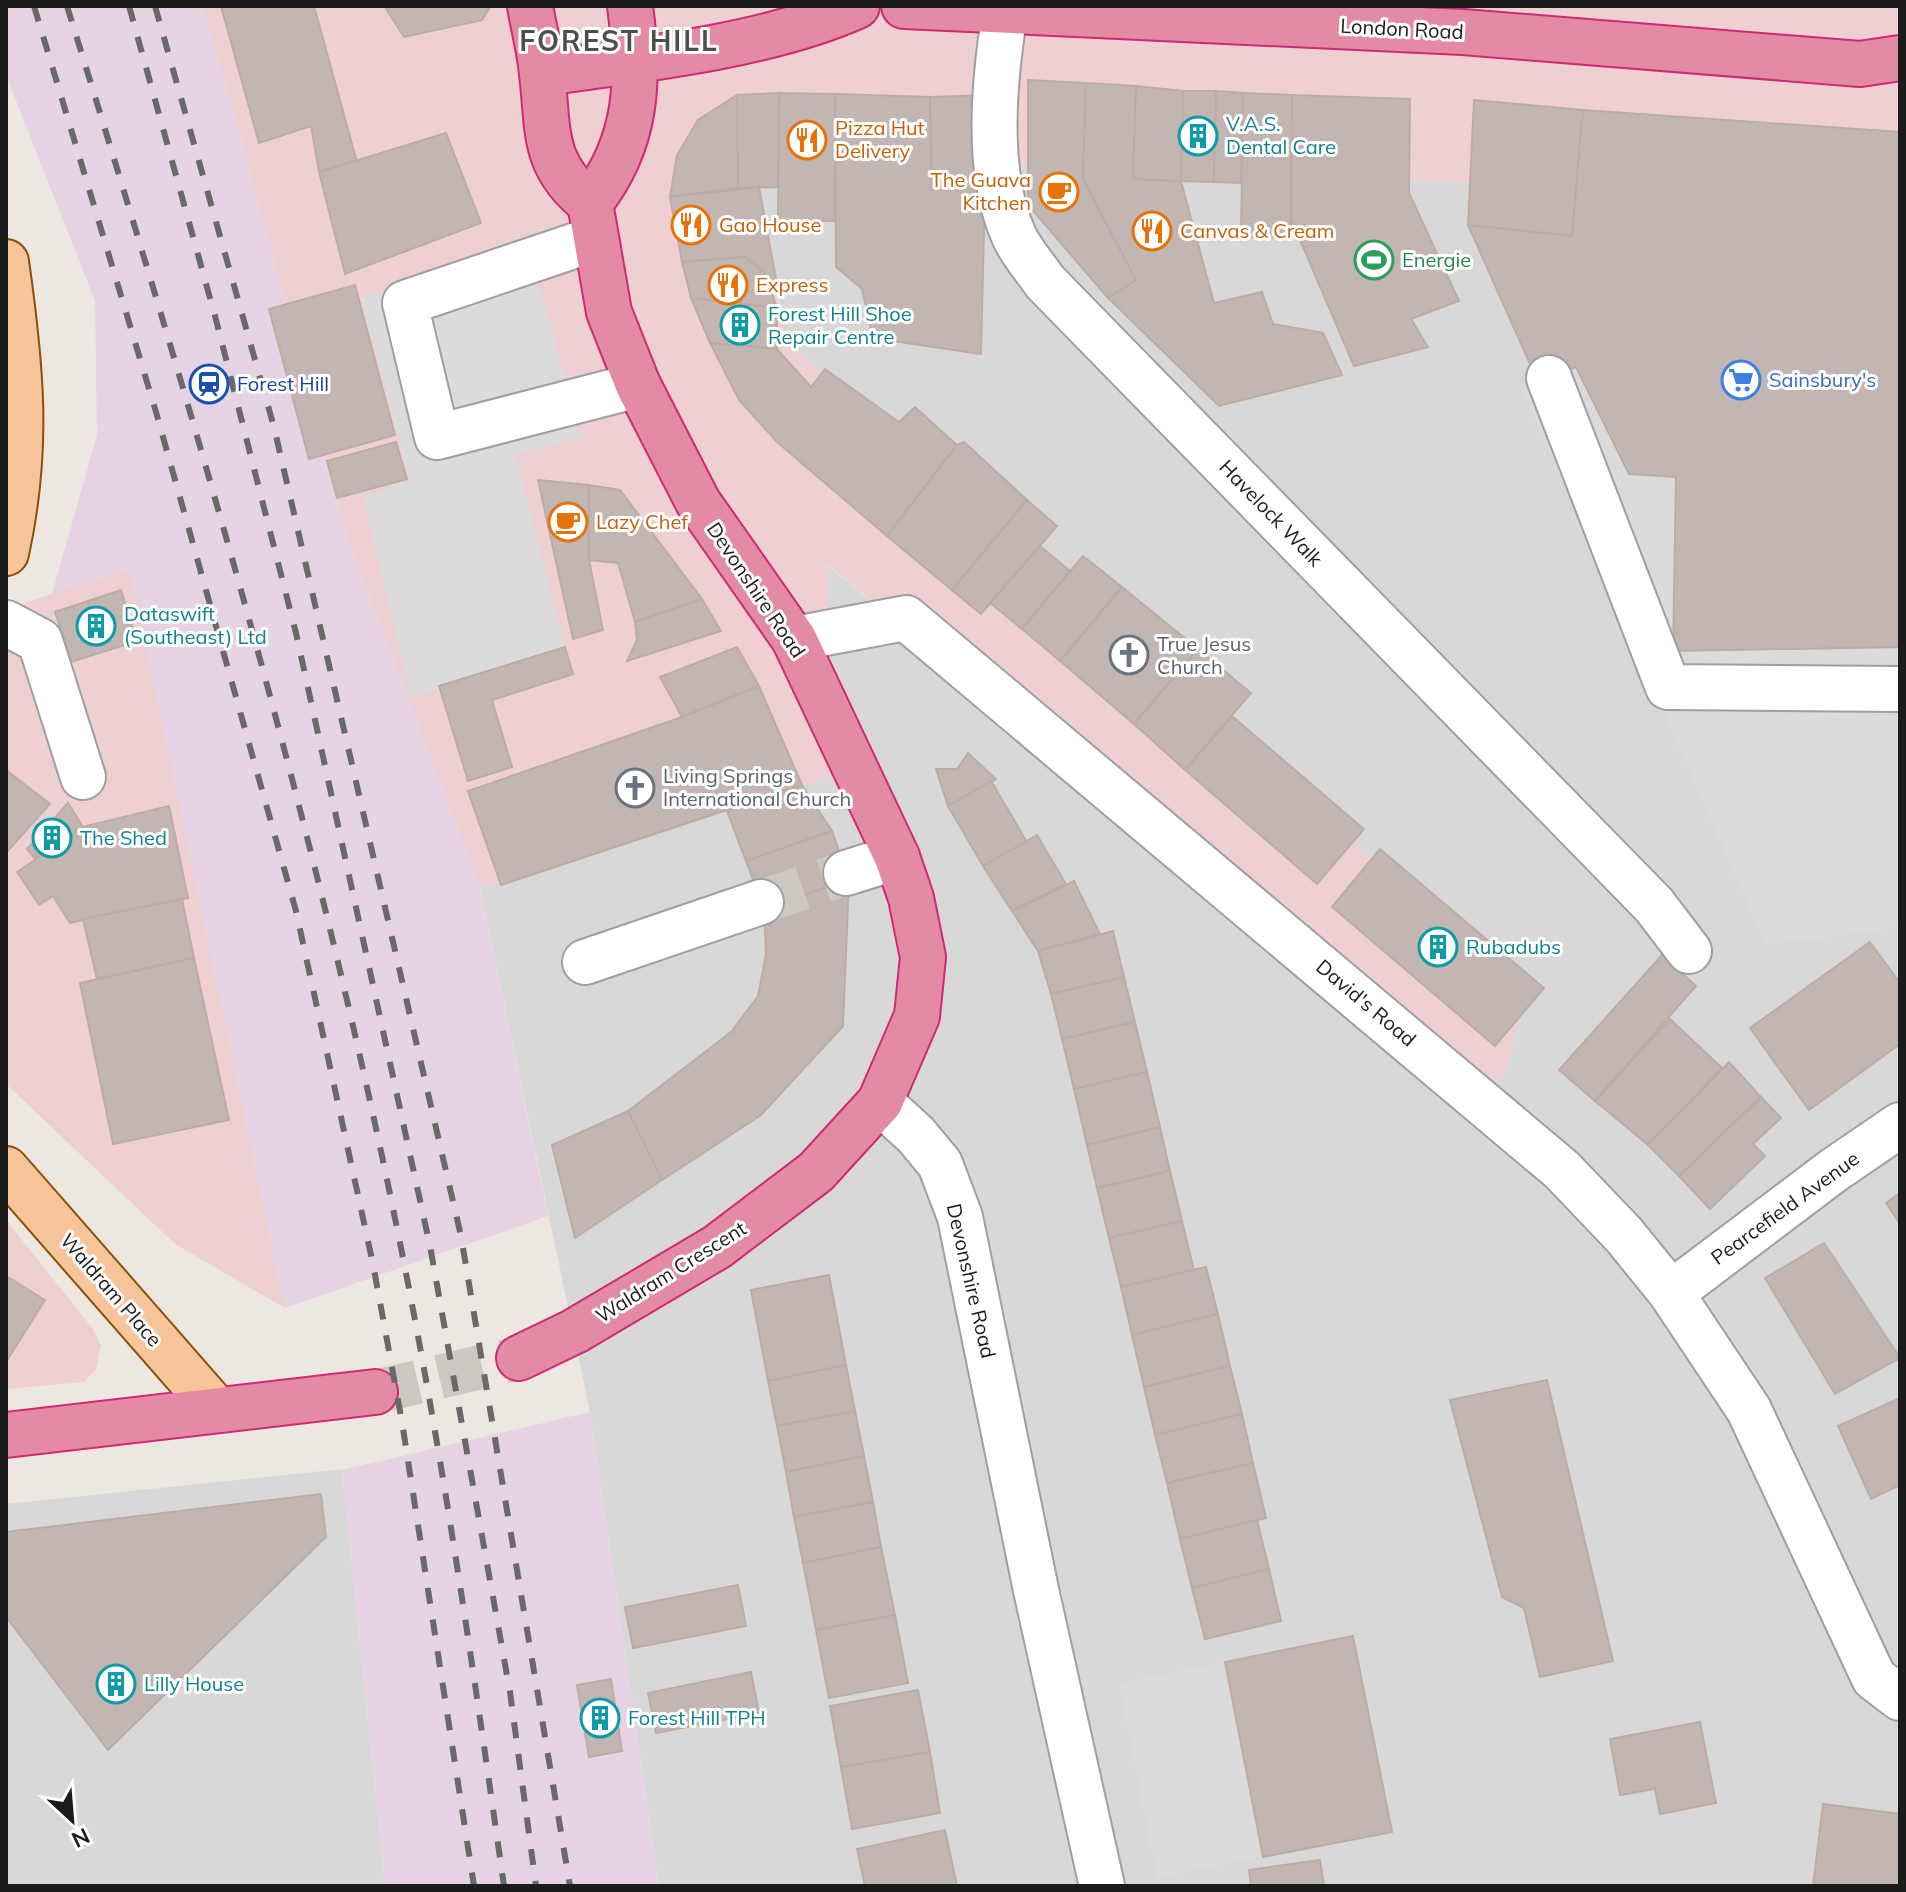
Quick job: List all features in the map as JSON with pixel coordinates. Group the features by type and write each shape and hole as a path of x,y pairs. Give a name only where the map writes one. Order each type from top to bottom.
{"highway":[{"path":"530,6 542,73 548,143 567,185 592,221"},
{"path":"592,221 622,146 634,103 637,60 630,6"},
{"path":"542,73 637,60 809,25 857,6"},
{"name":"London Road","path":"904,6 1005,12 1461,19 1860,64 1900,58"},
{"name":"Devonshire Road","path":"592,221 609,312 638,385 698,502 794,639 897,857 911,898 923,957 917,1016 880,1102"},
{"name":"Waldram Crescent","path":"519,1358 575,1331 717,1247 816,1172 880,1102"},
{"path":"6,1435 375,1392"}],"main road":[{"path":"6,262 21,367 22,438 17,502 6,553"},
{"name":"Waldram Place","path":"6,1169 217,1410"}],"street":[{"name":"Havelock Walk","path":"1005,12 997,66 998,192 1015,239 1045,282 1654,905 1689,951"},
{"path":"592,221 405,303 437,437 638,385"},
{"path":"1549,378 1668,687 1900,689"},
{"name":"David's Road","path":"794,639 906,618 1562,1170 1624,1235 1671,1293 1749,1410 1874,1678 1900,1698"},
{"path":"6,623 40,641 83,777"},
{"path":"846,873 897,857"},
{"path":"585,962 761,902"},
{"name":"Devonshire Road","path":"880,1102 916,1135 940,1164 960,1217 1036,1590 1102,1886"},
{"name":"Pearcefield Avenue","path":"1671,1293 1834,1170 1900,1125"}],"shaded area":[{"path":"6,6 202,6 238,127 347,537 480,888 548,1216 285,1308 130,569 52,594 97,435 95,301 6,75"},
{"path":"202,6 1900,6 1900,197 741,157 778,290 785,339 1523,995 1510,1061 1484,1101 827,564 830,776 480,888 347,537 238,127"},
{"path":"741,157 1900,197 1900,1886 659,1886 590,1412 480,888 830,776 826,564 1484,1101 1523,995 785,339 778,290"},
{"path":"526,240 582,437 515,455 565,647 411,699 363,496 410,480 361,299"},
{"path":"1576,367 1629,474 1676,477 1673,651 1900,649 1900,927 1766,945 1522,389"},
{"path":"130,568 285,1308 175,1244 6,1084 6,636 25,603"},
{"path":"6,1220 93,1329 101,1345 96,1369 84,1382 6,1389"},
{"path":"590,1412 659,1886 385,1886 342,1470"},
{"path":"342,1469 385,1886 6,1886 6,1504"},
{"path":"1225,1662 1263,1857 1157,1878 1119,1683"}],"building":[{"path":"221,6 314,6 357,162 319,172 311,126 259,143"},
{"path":"391,6 491,6 482,20 404,37 386,9"},
{"name":"The Guava Kitchen","path":"1028,80 1086,83 1083,179 1136,280 1108,298 1028,205"},
{"name":"Canvas & Cream","path":"1086,83 1136,86 1133,179 1181,181 1214,303 1262,292 1273,324 1323,333 1342,375 1219,406 1108,298 1136,280 1083,179"},
{"path":"1136,86 1183,91 1181,181 1133,179"},
{"name":"V.A.S. Dental Care","path":"1183,91 1216,91 1214,182 1181,181"},
{"path":"1216,91 1243,93 1241,183 1214,182"},
{"path":"779,93 778,187 738,188 737,95"},
{"name":"Pizza Hut Delivery","path":"779,93 835,94 835,221 778,221"},
{"path":"1243,93 1292,95 1291,238 1241,237"},
{"path":"835,94 930,97 932,190 985,189 981,354 873,338 862,289 836,267"},
{"path":"737,95 738,188 670,197 677,155 698,120"},
{"path":"985,95 985,189 932,190 930,97"},
{"name":"Energie","path":"1292,95 1410,99 1409,193 1459,301 1411,319 1428,347 1354,366 1291,219"},
{"path":"1474,100 1583,110 1572,236 1468,225"},
{"name":"Sainsbury's","path":"1583,110 1900,132 1900,647 1673,651 1676,477 1629,474 1576,367 1538,382 1468,225 1572,236"},
{"path":"446,133 481,223 345,274 319,172"},
{"path":"759,187 778,290 745,257 682,262 670,197"},
{"name":"Express","path":"745,257 764,272 777,308 691,298 682,262"},
{"name":"Forest Hill","path":"355,285 395,435 309,459 269,309"},
{"name":"Forest Hill Shoe Repair Centre","path":"691,298 777,308 777,349 710,343"},
{"path":"710,343 777,349 811,387 825,369 899,422 915,407 957,445 887,536 777,442 739,400"},
{"path":"396,442 407,479 337,498 327,461"},
{"path":"964,442 1027,500 952,590 887,536 957,445"},
{"name":"Lazy Chef","path":"538,480 589,485 589,560 603,630 573,639"},
{"path":"589,485 620,490 702,599 635,622 618,563 589,560"},
{"path":"1027,500 1057,526 981,614 952,590"},
{"path":"1040,546 1070,571 1022,629 990,603"},
{"path":"1083,556 1122,587 1060,661 1022,629"},
{"name":"True Jesus Church","path":"1122,587 1198,649 1134,724 1060,661"},
{"name":"Dataswift (Southeast) Ltd","path":"121,590 137,641 71,662 55,612"},
{"path":"702,599 721,631 627,661 637,640 635,622"},
{"path":"565,647 573,674 492,700 512,767 468,781 439,686"},
{"path":"737,647 759,686 682,717 660,677"},
{"path":"1198,649 1251,693 1185,770 1134,724"},
{"name":"Living Springs International Church","path":"759,686 802,785 501,885 468,791 682,717"},
{"path":"1232,716 1364,829 1317,884 1185,770"},
{"path":"968,753 996,779 948,806 936,769 957,769"},
{"path":"6,770 50,804 6,853"},
{"path":"991,781 1027,842 983,866 948,806"},
{"path":"802,785 832,831 746,861 727,811"},
{"name":"The Shed","path":"68,803 83,827 35,859 27,849"},
{"path":"169,806 188,898 70,923 53,896 39,905 17,872 83,827"},
{"path":"832,831 849,880 764,908 746,861"},
{"path":"1037,835 1066,884 1012,911 983,866"},
{"name":"Rubadubs","path":"1380,849 1544,988 1495,1046 1332,907"},
{"path":"849,880 843,1026 761,1115 662,1180 628,1111 731,1032 758,996 766,954 764,908"},
{"path":"1074,881 1100,934 1038,951 1012,911"},
{"path":"182,899 194,958 97,979 83,919"},
{"path":"1113,931 1124,977 1051,994 1038,951"},
{"path":"1870,942 1900,983 1900,1044 1809,1110 1750,1028"},
{"path":"1662,955 1696,986 1595,1101 1559,1070"},
{"path":"194,958 229,1120 113,1144 80,983"},
{"path":"1124,977 1135,1022 1062,1039 1051,994"},
{"path":"1670,1019 1722,1068 1648,1145 1595,1101"},
{"path":"1135,1022 1147,1072 1074,1089 1062,1039"},
{"path":"1729,1062 1761,1097 1679,1176 1648,1145"},
{"path":"1147,1072 1160,1127 1087,1145 1074,1089"},
{"path":"1761,1097 1781,1118 1753,1144 1765,1156 1710,1209 1679,1176"},
{"path":"628,1111 662,1180 575,1238 552,1145"},
{"path":"1160,1127 1170,1171 1097,1188 1087,1145"},
{"path":"1170,1171 1182,1221 1109,1238 1097,1188"},
{"path":"1900,1193 1900,1224 1886,1203"},
{"path":"1182,1221 1194,1270 1121,1287 1109,1238"},
{"path":"1824,1243 1900,1358 1835,1394 1765,1278"},
{"path":"1206,1267 1218,1314 1132,1335 1121,1287"},
{"path":"829,1275 846,1365 768,1381 751,1290"},
{"path":"6,1276 45,1300 6,1362"},
{"path":"1218,1314 1230,1366 1144,1387 1132,1335"},
{"path":"846,1365 855,1411 777,1426 768,1381"},
{"path":"1230,1366 1242,1414 1155,1435 1144,1387"},
{"path":"1547,1380 1613,1661 1540,1677 1524,1608 1502,1597 1450,1400"},
{"path":"1900,1398 1900,1485 1871,1499 1838,1426"},
{"path":"855,1411 864,1456 786,1472 777,1426"},
{"path":"1242,1414 1253,1463 1167,1483 1155,1435"},
{"path":"864,1456 873,1502 794,1517 786,1472"},
{"path":"1253,1463 1266,1518 1180,1539 1167,1483"},
{"name":"Lilly House","path":"321,1494 326,1537 108,1750 6,1617 6,1532"},
{"path":"873,1502 881,1547 803,1563 794,1517"},
{"path":"1257,1520 1269,1569 1192,1588 1180,1539"},
{"path":"881,1547 895,1615 816,1630 803,1563"},
{"path":"1269,1569 1281,1621 1205,1639 1192,1588"},
{"path":"738,1585 746,1626 633,1648 625,1607"},
{"path":"895,1615 908,1683 829,1698 816,1630"},
{"path":"1353,1636 1392,1832 1263,1857 1225,1662"},
{"path":"751,1672 759,1713 656,1733 648,1693"},
{"name":"Forest Hill TPH","path":"611,1679 622,1751 589,1757 577,1685"},
{"path":"918,1690 930,1752 841,1767 830,1706"},
{"path":"1700,1722 1716,1803 1660,1814 1655,1789 1620,1795 1610,1739"},
{"path":"930,1752 940,1813 852,1829 841,1767"},
{"path":"1823,1804 1900,1814 1900,1886 1813,1886"},
{"path":"945,1830 957,1886 865,1886 857,1849"},
{"path":"1320,1860 1324,1886 1251,1886 1249,1870"}],"tunnel":[{"path":"761,902 846,873"},
{"path":"375,1392 519,1358"}],"railway":[{"path":"34,6 156,412 296,911 373,1264 402,1422 474,1886"},
{"path":"67,6 251,625 293,781 369,1095 402,1253 445,1490 504,1886"},
{"path":"129,6 215,316 296,633 430,1246 510,1692 536,1886"},
{"path":"155,6 274,427 461,1236 570,1886"}],"place":[{"name":"V.A.S. Dental Care","path":"1198,136"},
{"name":"Pizza Hut Delivery","path":"807,140"},
{"name":"The Guava Kitchen","path":"1059,192"},
{"name":"Gao House","path":"691,225"},
{"name":"Canvas & Cream","path":"1152,231"},
{"name":"Energie","path":"1374,260"},
{"name":"Express","path":"728,285"},
{"name":"Forest Hill Shoe Repair Centre","path":"740,325"},
{"name":"Sainsbury's","path":"1741,380"},
{"name":"Forest Hill","path":"209,384"},
{"name":"Lazy Chef","path":"568,522"},
{"name":"Dataswift (Southeast) Ltd","path":"96,626"},
{"name":"True Jesus Church","path":"1129,655"},
{"name":"Living Springs International Church","path":"635,788"},
{"name":"The Shed","path":"52,838"},
{"name":"Rubadubs","path":"1438,947"},
{"name":"Lilly House","path":"116,1684"},
{"name":"Forest Hill TPH","path":"600,1718"}],"district":[{"name":"FOREST HILL","path":"619,41"}]}
